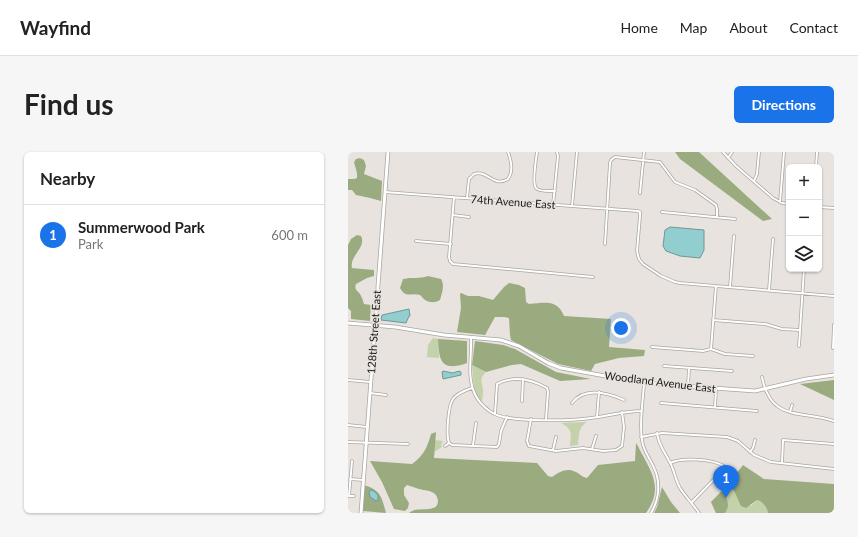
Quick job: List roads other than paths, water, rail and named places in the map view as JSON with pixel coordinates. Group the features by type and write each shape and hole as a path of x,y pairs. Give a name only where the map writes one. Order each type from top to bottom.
{"street":[{"name":"128th Street East","path":"361,513 388,152"},
{"path":"467,198 469,179 474,174 482,173 493,180 499,181 508,179 511,174 511,169 508,152"},
{"path":"537,152 534,184 538,189 555,191"},
{"path":"553,205 558,156 557,152"},
{"path":"572,206 577,152"},
{"path":"640,193 644,152"},
{"path":"723,152 736,166 774,198 780,202 786,203"},
{"path":"728,158 732,152"},
{"path":"754,181 757,174 759,152"},
{"path":"780,202 784,152"},
{"path":"816,164 817,152"},
{"path":"605,244 610,163 612,159 620,157 660,162 675,182 695,190 716,205 717,216"},
{"name":"74th Avenue East","path":"385,192 640,212 638,251 641,262 661,276 675,282 716,286"},
{"path":"454,197 449,257 451,262 454,264 593,277"},
{"path":"822,207 834,208"},
{"path":"662,212 717,216 735,219"},
{"path":"453,215 470,217"},
{"path":"730,287 734,236"},
{"path":"769,290 773,239"},
{"path":"416,241 451,244"},
{"path":"799,346 804,272"},
{"path":"711,349 716,286 834,296"},
{"path":"714,320 763,324 800,330"},
{"name":"Woodland Avenue East","path":"348,322 509,342 561,368 644,383 749,392 765,390 806,379 834,375"},
{"path":"832,348 834,325"},
{"path":"471,337 472,388 476,397 483,406 495,414 507,418 577,420 597,418 622,412 642,411"},
{"path":"652,347 703,351 711,349 725,354 753,356"},
{"path":"664,366 732,371"},
{"path":"688,387 689,369"},
{"path":"762,377 765,390 769,398 776,406 790,412 834,421"},
{"path":"495,414 498,383 510,379 523,379 537,382 547,388 546,419"},
{"path":"522,401 523,379"},
{"path":"348,380 370,382"},
{"path":"644,383 641,437 645,452 654,468 658,482 657,498 651,513"},
{"path":"449,443 447,437 449,414 454,398 462,392 472,388"},
{"path":"715,407 716,389"},
{"path":"597,418 599,392"},
{"path":"572,403 583,394 599,392 624,400"},
{"path":"370,393 386,395"},
{"path":"661,403 757,411"},
{"path":"790,412 792,404"},
{"path":"531,419 527,438 528,446 553,450 579,448 607,451 622,447 624,427 622,412"},
{"path":"445,446 449,443 498,446 501,431 507,418"},
{"path":"473,445 476,423"},
{"path":"348,425 367,427"},
{"path":"641,437 657,433 727,437 738,441 750,452 766,461 834,468"},
{"path":"657,433 659,444 670,463 681,489 699,513"},
{"path":"592,449 596,436"},
{"path":"553,450 556,437"},
{"path":"750,452 753,448 755,440"},
{"path":"782,463 783,440 834,444"},
{"path":"348,442 408,444"},
{"path":"670,463 680,459 714,461 724,466 724,468 692,502"},
{"path":"352,461 350,469 349,496 354,496"},
{"path":"350,479 363,480"}],"water":[{"path":"670,227 704,230 704,250 700,258 680,256 666,251 663,246 665,230"},
{"path":"409,309 410,316 406,323 381,320 382,315"},
{"path":"443,371 453,373 459,371 461,372 461,375 443,379"},
{"path":"371,490 378,495 378,500 376,501 370,497 369,492"}],"place":[{"name":"Summerwood Park","path":"726,498"}]}
